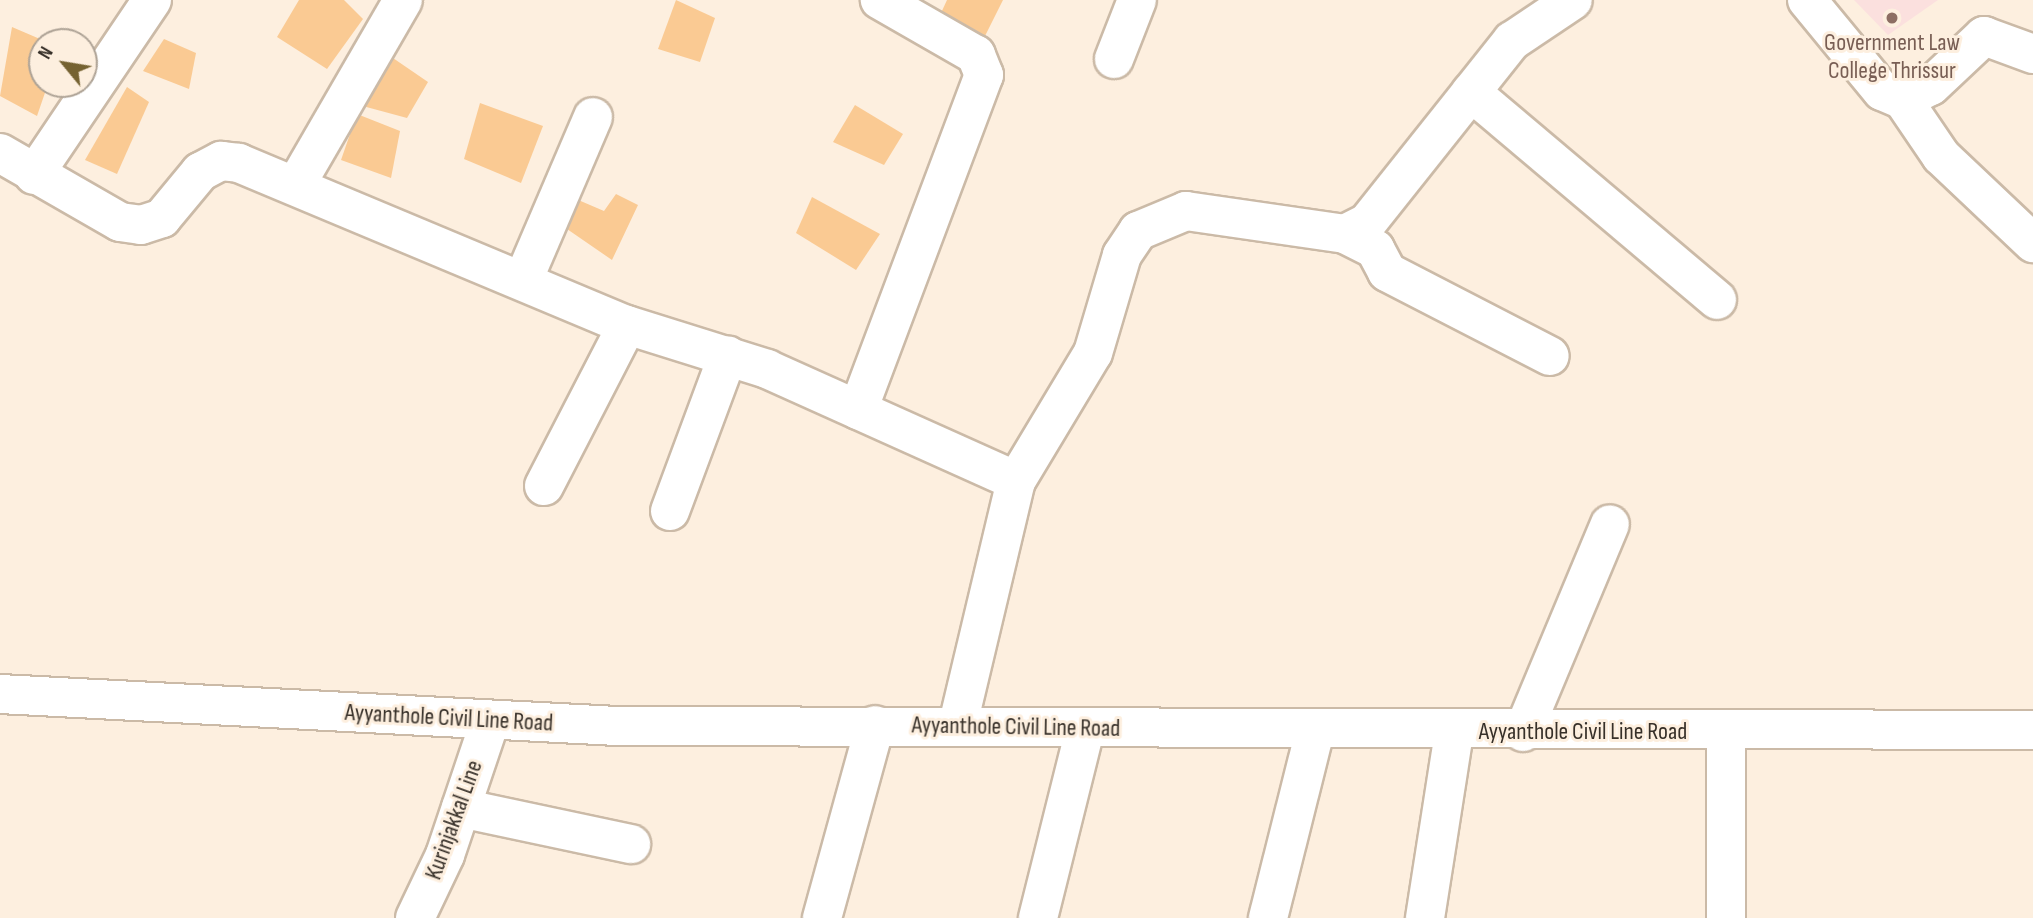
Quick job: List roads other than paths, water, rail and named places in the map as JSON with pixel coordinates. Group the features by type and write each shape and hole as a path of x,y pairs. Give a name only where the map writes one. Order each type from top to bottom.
{"street":[{"path":"34,175 152,0"},
{"path":"297,183 403,0"},
{"path":"858,410 984,75 976,55 880,0"},
{"path":"1114,59 1137,0"},
{"path":"1345,234 1367,223 1512,41 1528,15 1573,0"},
{"path":"1807,0 1882,91 1903,100 1941,156 2033,243"},
{"path":"1903,100 1931,86 1984,36 2033,54"},
{"path":"1471,92 1717,300"},
{"path":"524,278 593,117"},
{"path":"0,153 34,175 120,222 141,225 162,218 200,173 221,161 297,183 524,278 627,325 728,355 1016,481"},
{"path":"958,724 1016,481 1093,353 1122,255 1138,231 1186,211 1345,234 1376,249 1387,272 1550,356"},
{"path":"544,486 627,325"},
{"path":"670,511 728,355"},
{"path":"1523,732 1610,524"},
{"name":"Ayyanthole Civil Line Road","path":"0,694 490,721 958,724 1085,730 2033,730"},
{"name":"Kurinjakkal Line","path":"415,918 461,808 490,721"},
{"path":"822,918 875,725"},
{"path":"1038,918 1085,730"},
{"path":"1268,918 1315,731"},
{"path":"1726,731 1726,918"},
{"path":"1424,918 1454,732"},
{"path":"461,808 631,844"}],"place":[{"name":"Government Law College Thrissur","path":"1892,18"}]}
